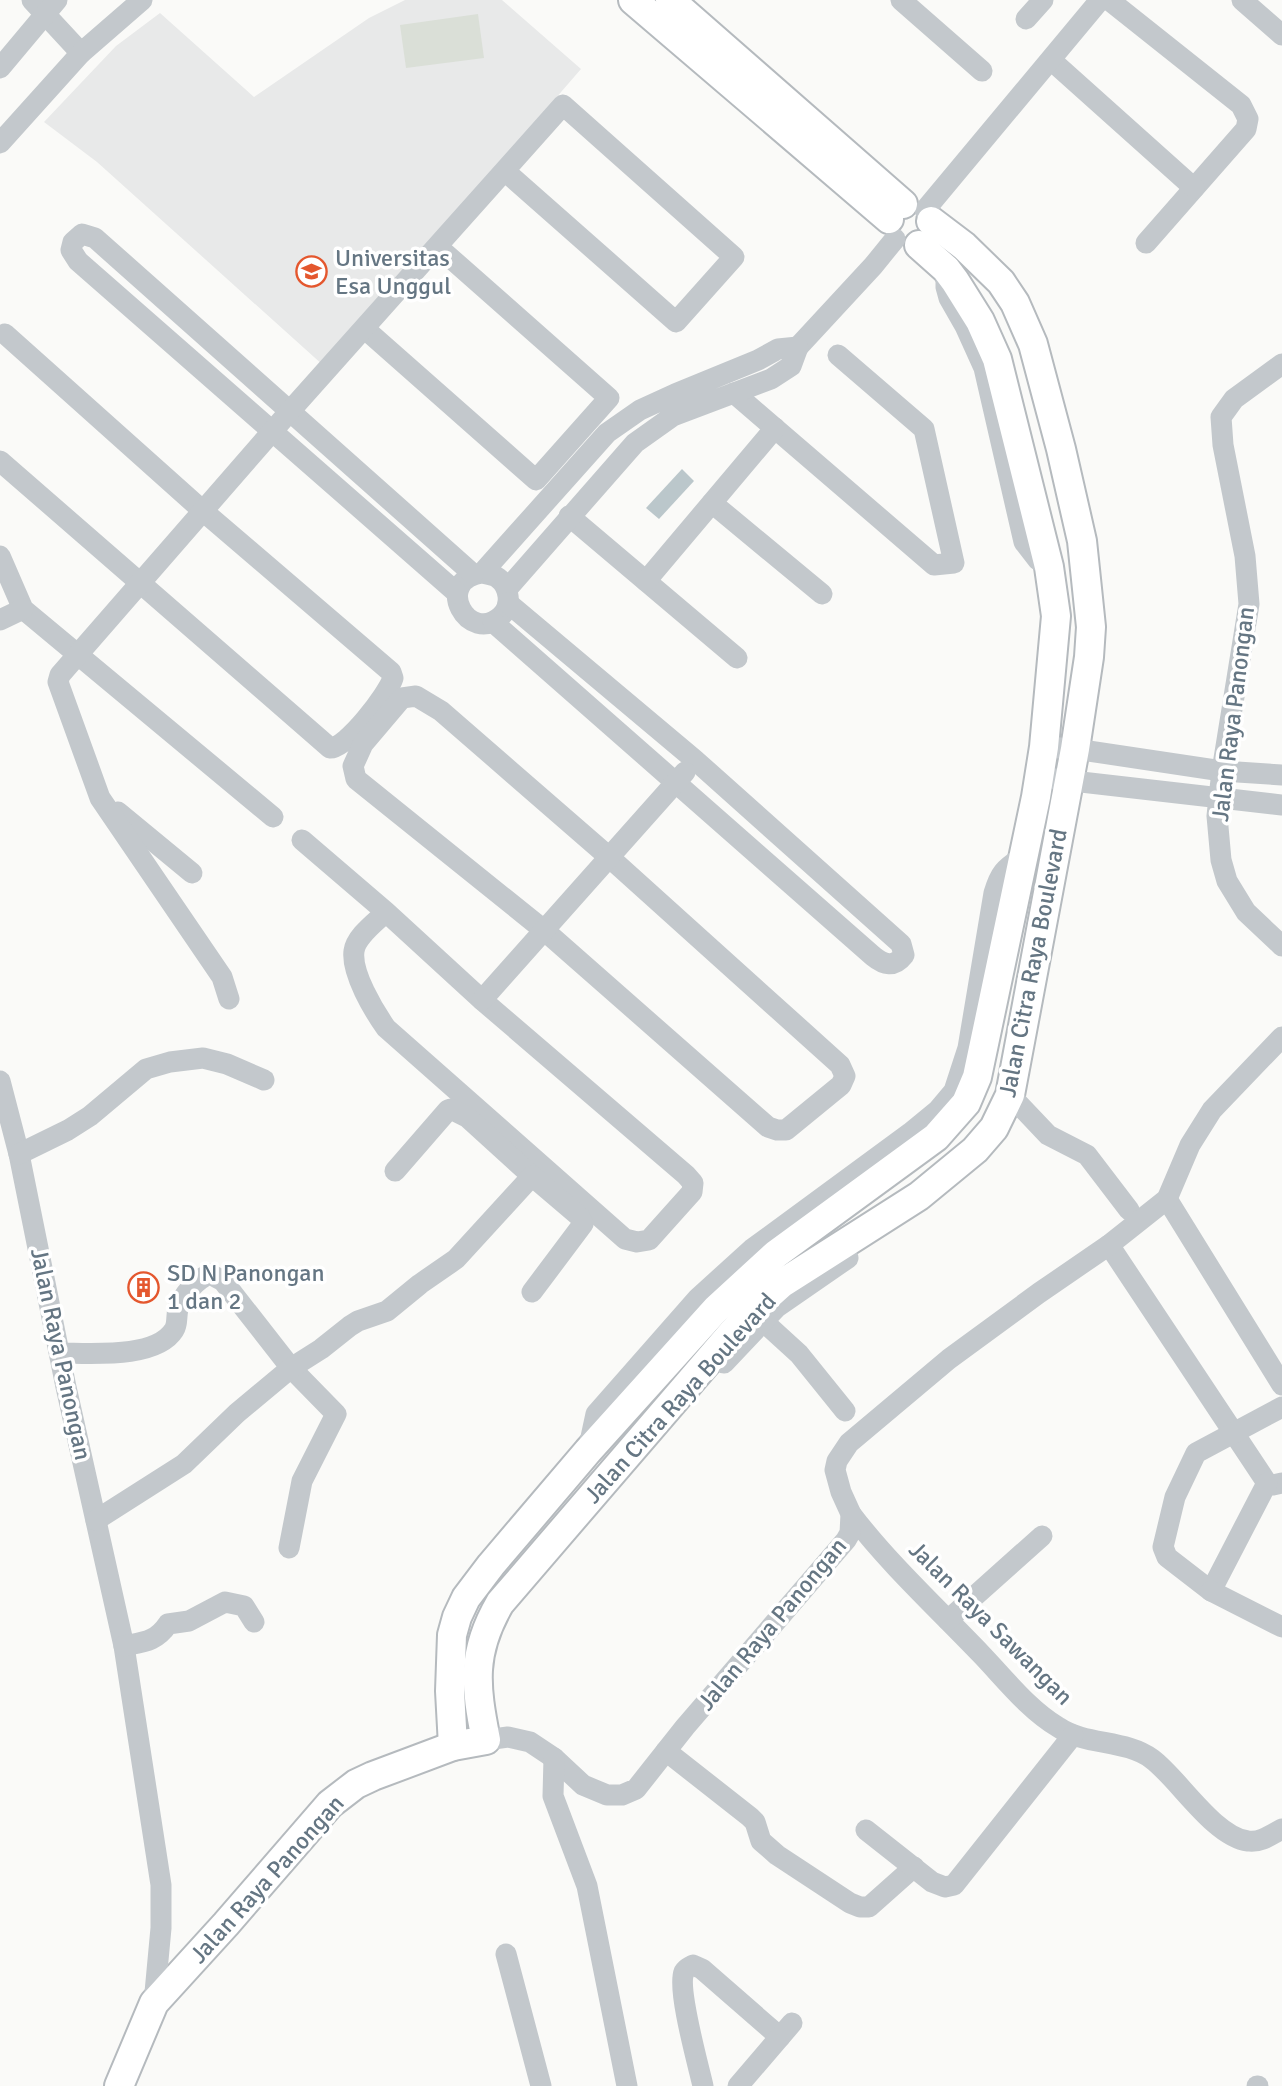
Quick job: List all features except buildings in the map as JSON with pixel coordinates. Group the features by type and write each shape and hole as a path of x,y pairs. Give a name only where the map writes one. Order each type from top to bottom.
{"main road":[{"name":"Jalan Citra Raya Boulevard","path":"453,1746 450,1691 452,1635 466,1598 588,1451 637,1382 706,1305 752,1275 781,1239 864,1178 936,1137 944,1116 966,1103 977,1077 975,1050 993,956 1022,857 1044,747 1056,631 1054,593 1049,567 1012,458 980,321 946,269 910,223 674,9 633,0"},
{"name":"Jalan Citra Raya Boulevard","path":"486,1740 477,1698 479,1652 487,1626 500,1603 643,1438 757,1316 781,1284 891,1221 975,1150 994,1128 1007,1102 1075,749 1089,657 1091,627 1082,541 1040,370 1015,303 1001,282 964,246 910,223"},
{"name":"Jalan Raya Panongan","path":"119,2086 154,2003 330,1804 356,1784 373,1776 453,1746 486,1740"}],"street":[{"path":"0,144 81,53 142,0"},
{"path":"901,0 982,71"},
{"path":"1026,19 1043,0"},
{"path":"798,347 778,349 675,394 640,410 607,433 478,573 463,582 457,593 459,607 467,618 479,624 493,622 503,615 507,596 569,516 635,443 673,416 771,379 791,366 798,347 873,266 1100,0"},
{"path":"1108,0 1241,105 1248,119 1246,129 1146,243"},
{"path":"1242,0 1282,35"},
{"path":"0,68 45,5 81,53"},
{"path":"1051,60 1194,188"},
{"path":"229,999 222,977 100,798 58,682 60,674 563,105 734,257 676,322 505,171"},
{"path":"457,593 78,261 71,250 73,242 82,234 95,238 478,573 497,577 507,596 901,944 904,955 892,964 881,962 873,956 493,622"},
{"path":"365,329 536,480 609,398 438,247"},
{"path":"0,461 330,748 340,746 380,703 391,685 391,672 203,511 5,334"},
{"path":"734,393 934,565 954,563 923,429 838,355"},
{"name":"Jalan Raya Panongan","path":"1282,364 1234,399 1221,417 1223,445 1245,555 1249,604 1218,799 1218,840 1227,881 1245,912 1282,946"},
{"path":"646,581 775,428"},
{"path":"712,503 822,594"},
{"path":"569,516 737,658"},
{"path":"0,556 23,609 273,817"},
{"path":"0,620 23,609"},
{"path":"416,696 427,701 609,857 840,1065 845,1076 841,1085 786,1130 768,1127 545,931 356,779 353,766 363,744 402,698 416,696"},
{"path":"1044,747 1075,749 1222,771 1282,775"},
{"path":"482,1000 695,760"},
{"path":"1038,776 1282,805"},
{"path":"100,798 192,873"},
{"path":"302,839 386,912 482,1000 693,1183 692,1192 649,1240 637,1242 625,1238 386,1028 373,1010 362,985 354,951 359,939 386,912"},
{"name":"Jalan Raya Panongan","path":"486,1740 508,1737 530,1742 554,1758 583,1785 607,1795 622,1795 636,1789 846,1540 850,1533 851,1514 835,1470 837,1461 849,1443 949,1359 1109,1245 1167,1199 1190,1145 1205,1120 1282,1037"},
{"path":"19,1154 90,1116 146,1069 170,1062 204,1058 227,1064 264,1080"},
{"name":"Jalan Raya Panongan","path":"0,1081 19,1154 124,1646 161,1885 161,1928 154,2003"},
{"path":"1007,1102 1048,1135 1087,1154 1129,1210"},
{"path":"395,1171 448,1110 467,1117 579,1216 583,1224 532,1292"},
{"path":"96,1520 184,1464 237,1413 291,1368 358,1321 387,1311 456,1259 531,1176"},
{"path":"1167,1199 1280,1378"},
{"path":"1109,1245 1234,1433 1274,1483 1211,1591"},
{"path":"60,1353 140,1351 152,1346 171,1334 176,1326 182,1298 203,1277 210,1274 223,1281 291,1368 336,1414 302,1481 289,1548"},
{"path":"757,1316 799,1354 845,1411"},
{"path":"1282,1407 1196,1453 1175,1497 1164,1533 1163,1547 1167,1557 1211,1591 1282,1627"},
{"name":"Jalan Raya Sawangan","path":"851,1514 1034,1709 1058,1727 1073,1735 1137,1750 1153,1759 1195,1805 1232,1835 1247,1841 1256,1840 1264,1839 1282,1829"},
{"path":"948,1620 1042,1536"},
{"path":"124,1646 155,1639 168,1624 188,1621 225,1602 244,1606 254,1622"},
{"path":"866,1830 932,1882 945,1887 954,1885 1073,1735"},
{"path":"666,1751 750,1817 766,1846 800,1872 850,1903 869,1907 914,1867"},
{"path":"554,1758 553,1796 587,1886 627,2086"},
{"path":"506,1954 541,2086"},
{"path":"158,1956 186,1968"},
{"path":"703,2086 683,1992 683,1974 692,1965 702,1969 786,2030 738,2086"}],"shaded area":[{"name":"Universitas Esa Unggul","path":"405,0 502,0 581,69 324,366 97,162 44,122 116,46 160,13 254,97 369,18"},
{"path":"478,14 484,58 406,68 400,25"},
{"path":"682,469 694,481 659,519 646,508"}],"place":[{"name":"Universitas Esa Unggul","path":"312,272"},
{"name":"SD N Panongan 1 dan 2","path":"144,1287"}]}
